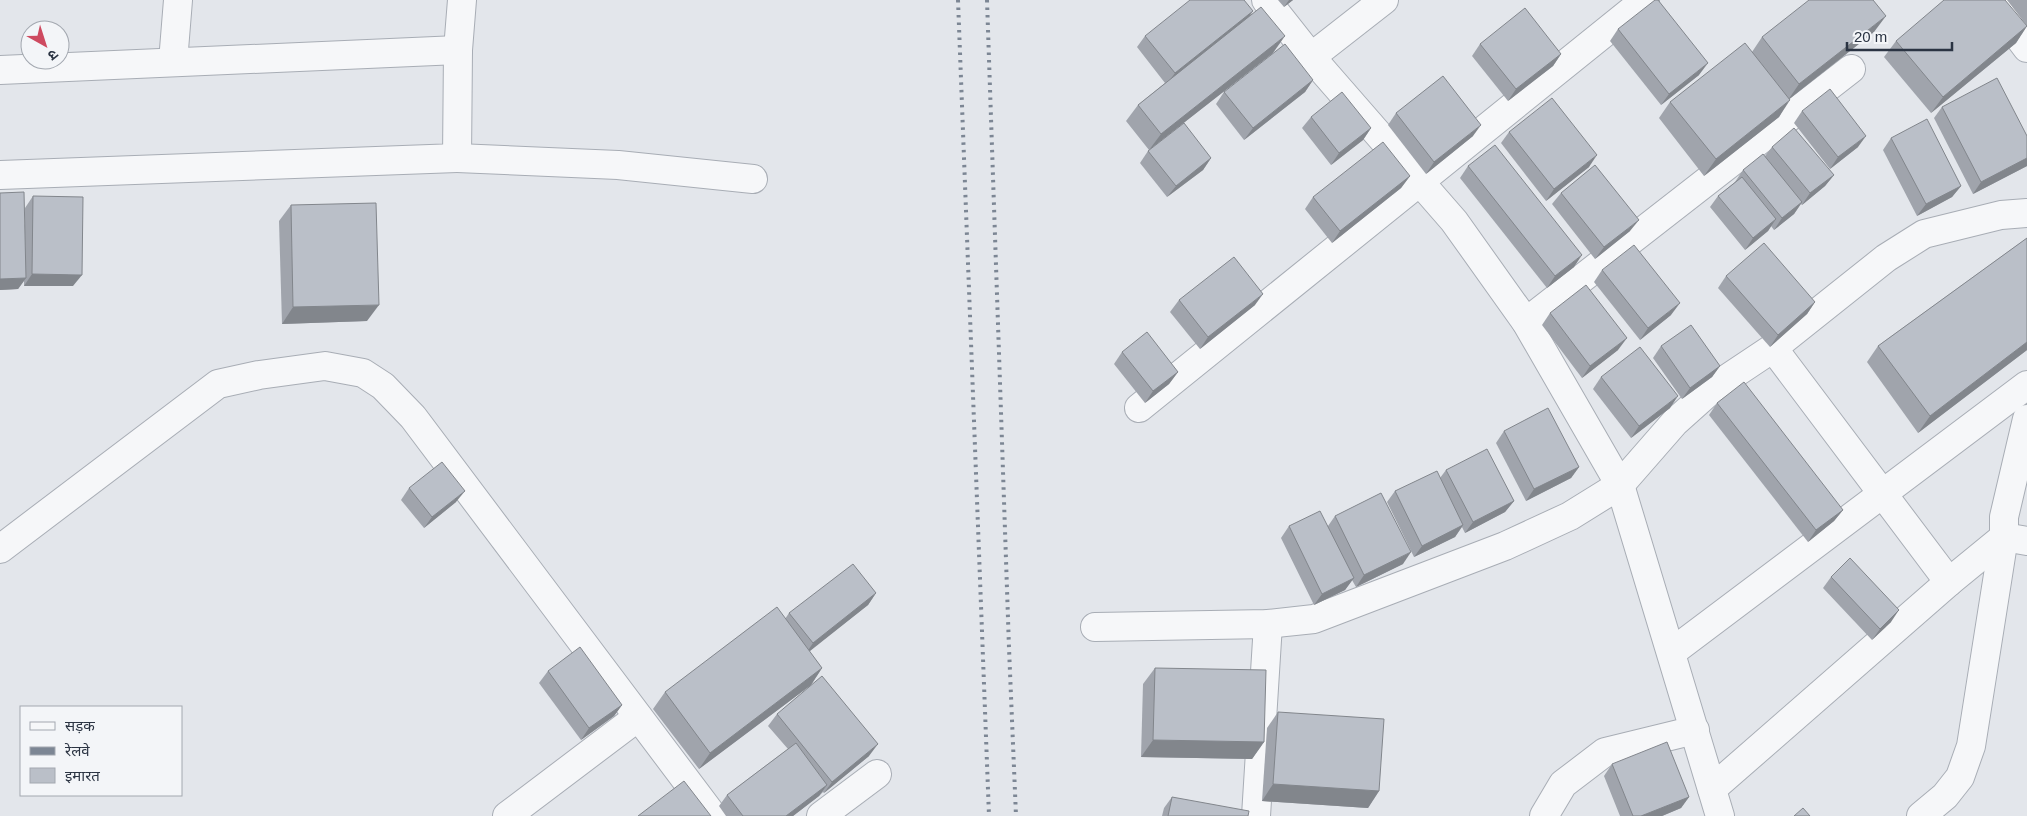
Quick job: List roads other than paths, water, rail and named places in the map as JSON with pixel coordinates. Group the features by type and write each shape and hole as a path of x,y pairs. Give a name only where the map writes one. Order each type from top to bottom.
{"street":[{"path":"173,62 178,0"},
{"path":"457,158 458,50 462,0"},
{"path":"1266,0 1311,56 1454,222 1526,322 1620,485 1720,816"},
{"path":"1311,56 1384,0"},
{"path":"1139,408 1645,0"},
{"path":"1991,0 2027,48"},
{"path":"0,70 458,50"},
{"path":"1526,322 1852,69"},
{"path":"0,175 457,158 618,166 753,179"},
{"path":"1096,627 1268,624 1314,619 1505,546 1570,516 1620,485 1675,422 1713,388 1773,348 1886,258 1924,234 2001,215 2027,213"},
{"path":"1773,348 1884,493 1949,582"},
{"path":"0,549 218,384 259,375 325,366 363,372 383,386 413,418 713,816"},
{"path":"1672,652 2027,385"},
{"path":"1921,816 1945,796 1960,777 1971,746 2016,539 2004,516 2027,419"},
{"path":"1712,789 1949,582 2016,539"},
{"path":"1256,816 1268,624"},
{"path":"507,816 638,716"},
{"path":"1544,816 1563,784 1605,752 1695,730"},
{"path":"821,816 877,774"}],"railway":[{"path":"958,0 989,816"},
{"path":"987,0 1016,816"}]}
